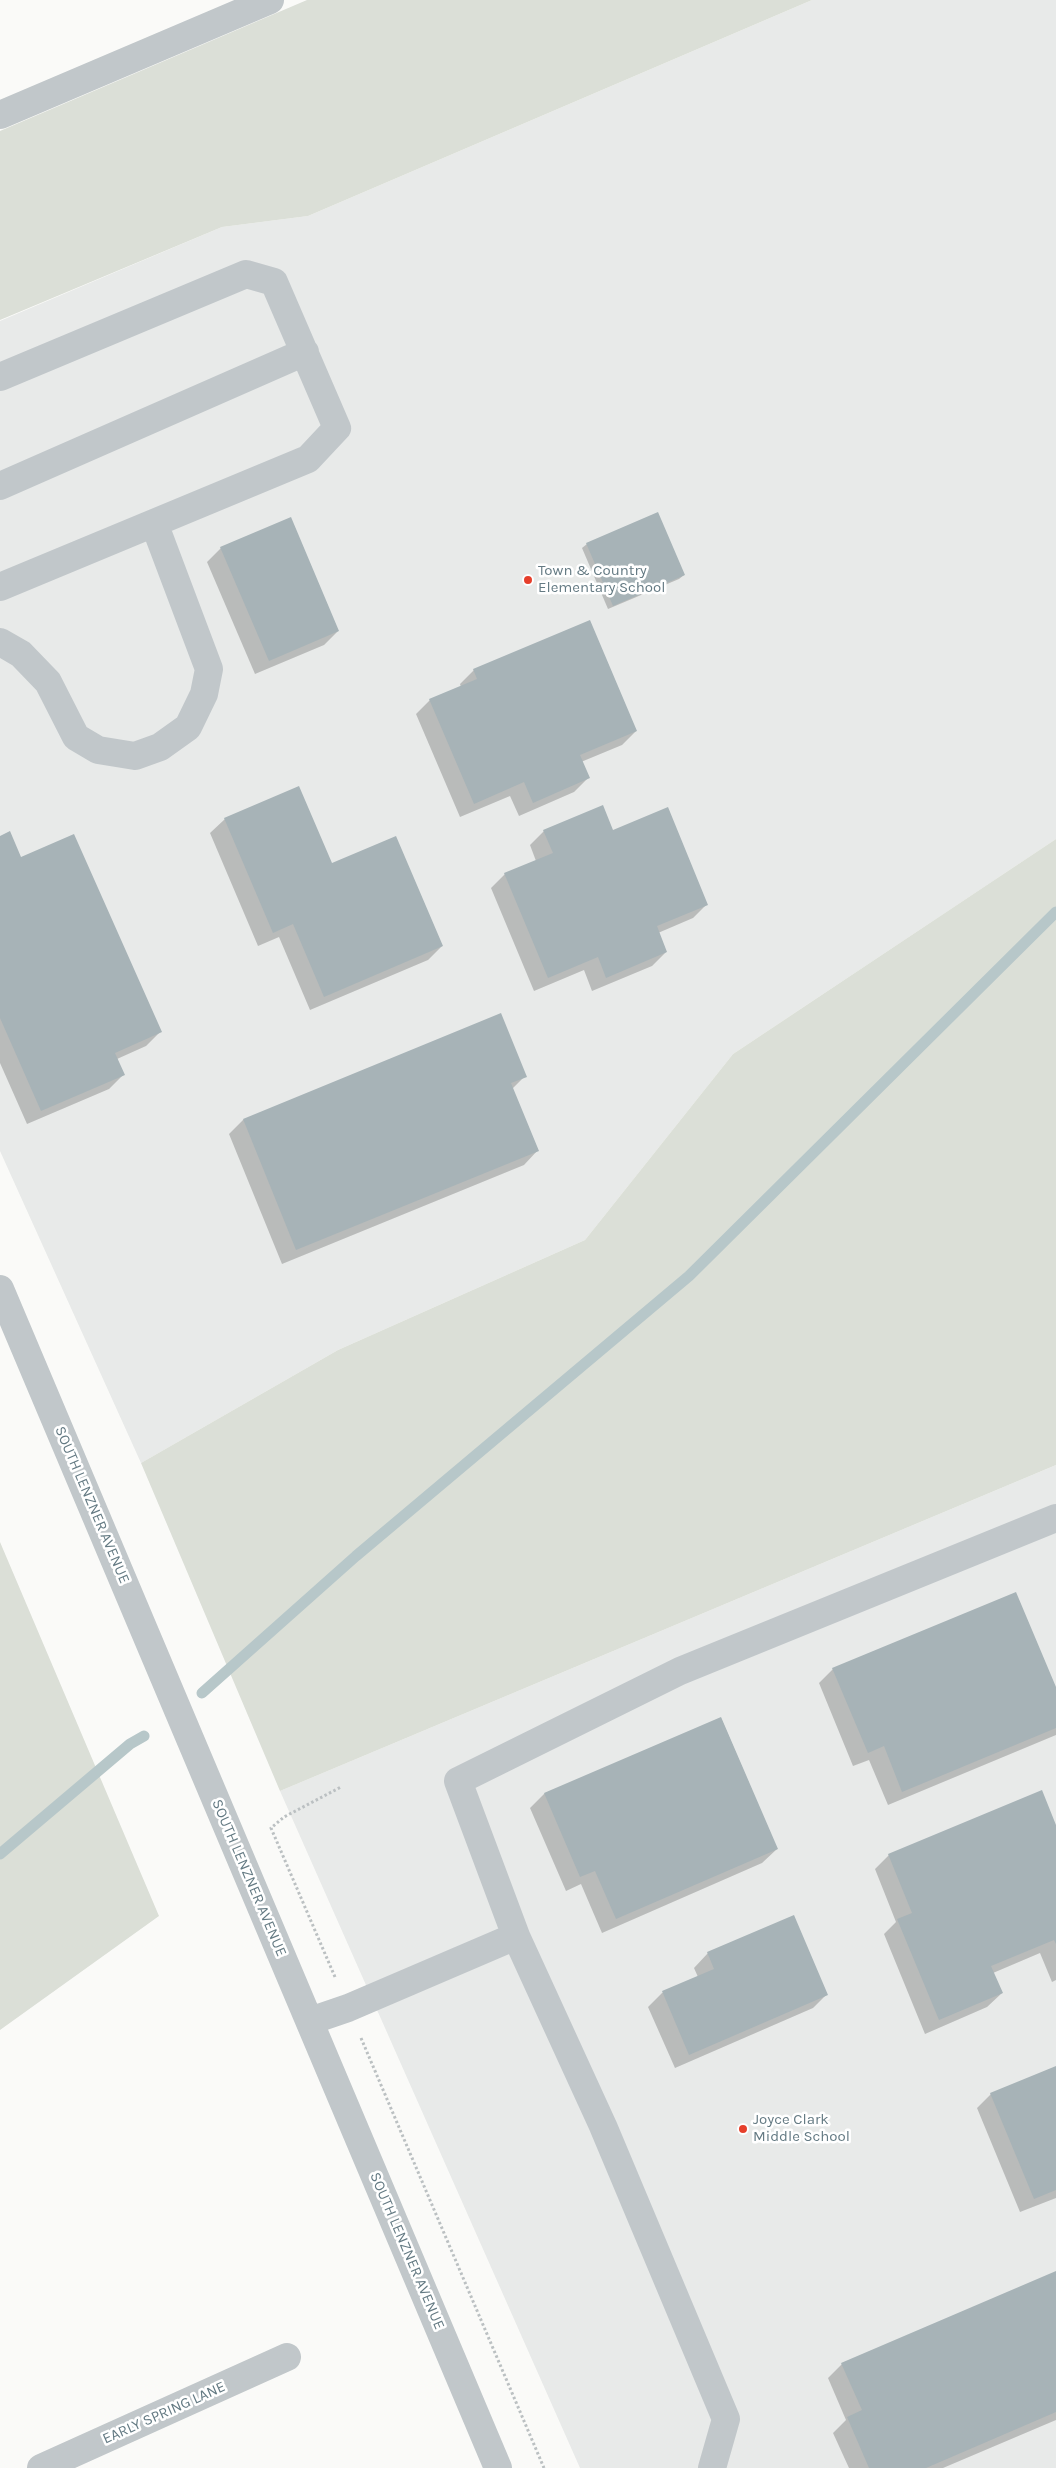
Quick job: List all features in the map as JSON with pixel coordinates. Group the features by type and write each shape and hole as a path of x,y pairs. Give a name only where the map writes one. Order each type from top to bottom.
{"street":[{"path":"0,115 270,0"},
{"path":"0,378 246,274 274,282 337,428 308,459 0,588"},
{"path":"0,486 305,352"},
{"path":"0,642 21,654 48,682 76,737 98,750 135,756 160,748 188,726 204,694 209,669 154,523"},
{"name":"SOUTH LENZNER AVENUE","path":"0,1289 498,2468"},
{"path":"712,2468 726,2419 602,2126 516,1936 458,1781 680,1671 1056,1518"},
{"path":"310,2021 348,2008 516,1936"},
{"name":"EARLY SPRING LANE","path":"41,2468 287,2357"}],"path":[{"path":"342,1787 284,1817 271,1828 544,2468"}],"shaded area":[{"path":"307,0 812,0 308,216 222,227 0,320 0,131"},
{"name":"Town & Country Elementary School","path":"812,0 1056,0 1056,839 733,1054 585,1240 338,1350 141,1463 0,1151 0,321 222,227 308,216"},
{"path":"1056,839 1056,1465 280,1791 141,1463 338,1350 585,1240 733,1054"},
{"name":"Joyce Clark Middle School","path":"1056,1465 1056,2468 580,2468 280,1791"},
{"path":"0,1542 159,1916 0,2030"}],"building":[{"path":"658,512 685,575 613,606 586,543"},
{"path":"291,517 339,631 269,661 220,547"},
{"path":"590,620 637,731 580,755 590,778 533,803 524,782 474,804 429,699 477,679 473,669"},
{"path":"299,786 332,863 396,836 443,946 324,997 293,924 273,933 224,818"},
{"path":"603,805 613,830 668,807 708,905 657,926 667,952 606,978 598,957 548,978 504,873 553,853 543,830"},
{"path":"10,831 21,857 74,834 162,1032 115,1053 125,1075 41,1111 0,1018 0,836"},
{"path":"501,1013 527,1077 511,1083 539,1151 296,1250 243,1119"},
{"path":"1016,1592 1056,1687 1056,1728 902,1792 884,1746 868,1753 832,1668"},
{"path":"721,1717 778,1849 616,1919 595,1871 580,1877 544,1793"},
{"path":"1042,1790 1056,1825 1056,1944 1054,1940 991,1966 1003,1993 939,2020 897,1919 912,1913 888,1854"},
{"path":"794,1915 828,1995 689,2055 662,1991 714,1969 707,1952"},
{"path":"1056,2066 1056,2190 1034,2199 990,2093"},
{"path":"1056,2271 1056,2412 926,2468 869,2468 847,2417 862,2410 841,2363"}],"waterway":[{"path":"202,1693 356,1556 689,1276 1056,912"},
{"path":"0,1854 130,1744 144,1736"}],"place":[{"name":"Town & Country Elementary School","path":"528,580"},
{"name":"Joyce Clark Middle School","path":"743,2129"}]}
